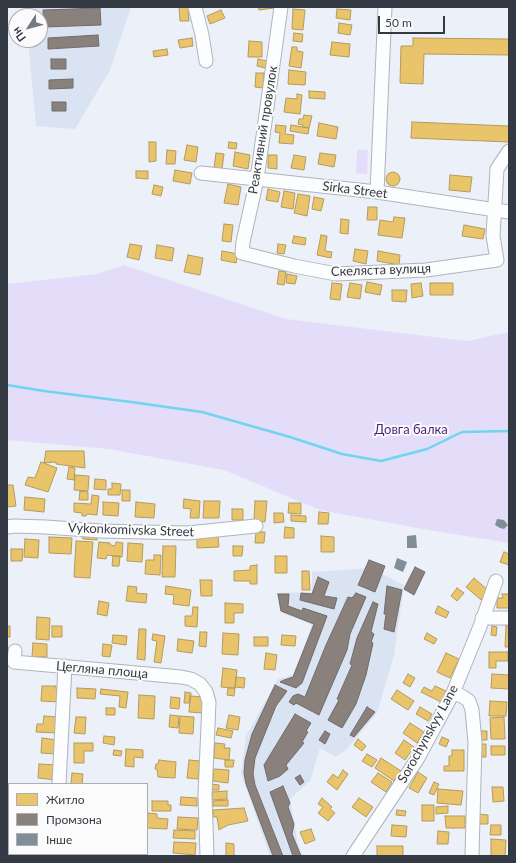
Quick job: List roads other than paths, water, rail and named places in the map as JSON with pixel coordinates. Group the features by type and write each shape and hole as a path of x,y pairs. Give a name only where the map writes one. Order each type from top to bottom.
{"street":[{"path":"196,7 206,61"},
{"name":"Реактивний провулок","path":"242,253 243,242 257,179 281,7"},
{"path":"377,192 385,7"},
{"path":"495,210 497,170 509,151"},
{"name":"Sirka Street","path":"201,173 377,192 509,212"},
{"name":"Скеляста вулиця","path":"242,253 294,266 336,274 426,270 497,260 493,236 495,210"},
{"name":"Vykonkomivska Street","path":"7,527 14,526 101,531 188,533 256,526"},
{"name":"Sorochynskyy Lane","path":"353,856 418,758 454,693 496,581"},
{"path":"482,618 509,618"},
{"name":"Цегляна площа","path":"15,651 14,662 181,677 200,684 206,692 209,702 206,795 207,856"},
{"path":"59,783 65,666"},
{"path":"454,693 469,701 472,710 475,742 472,856"}],"waterway":[{"path":"7,385 202,412 290,437 342,454 381,461 427,449 462,432 509,431"}],"park label":[{"name":"Довга балка","path":"411,430"}]}
